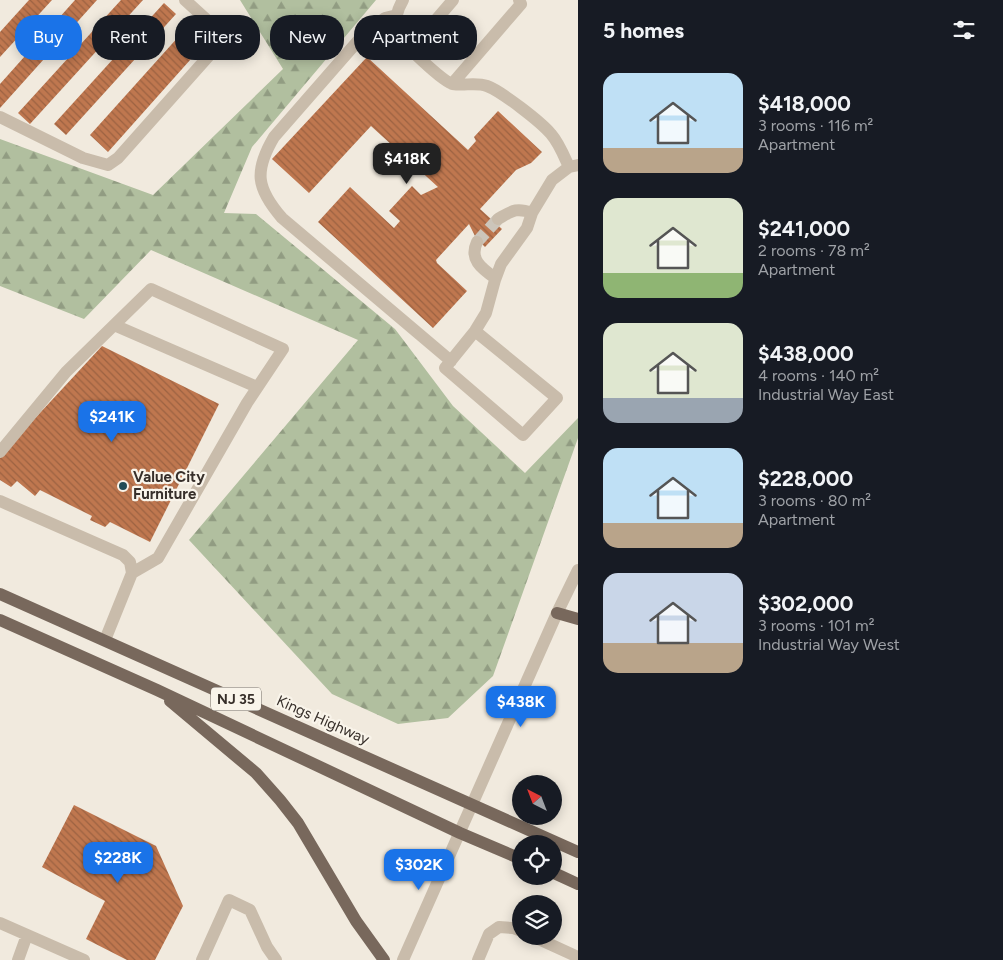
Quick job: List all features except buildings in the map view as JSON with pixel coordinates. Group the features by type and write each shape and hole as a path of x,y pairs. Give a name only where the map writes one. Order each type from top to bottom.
{"main road":[{"name":"Kings Highway","path":"0,594 578,852"},
{"path":"557,613 578,619"},
{"name":"NJ 35","path":"0,620 157,690 460,833 512,855"},
{"path":"157,690 256,773 280,800 298,823 356,921 384,960"},
{"path":"562,877 578,884"}],"street":[{"path":"0,117 83,158 108,165 118,158 214,50 219,31 186,0"},
{"path":"396,15 403,0"},
{"path":"440,15 453,0"},
{"path":"452,84 521,4 519,0"},
{"path":"354,46 274,138 264,155 260,169 262,188 282,218 451,361"},
{"path":"422,60 441,78 452,84 487,86 512,101 551,134 573,166 552,180 532,213 527,228 501,264 495,278 486,313 476,331 445,368 523,435 557,398 476,331"},
{"path":"498,219 515,209 523,209 532,213"},
{"path":"477,242 473,255 487,272 495,278"},
{"path":"0,452 66,372 150,289 282,349 257,387 158,558 132,573"},
{"path":"114,325 257,387"},
{"path":"0,501 123,555 130,562 132,573 106,640"},
{"path":"403,960 557,613 578,570"},
{"path":"202,960 229,900 250,910 267,947 276,960"},
{"path":"0,923 84,960"},
{"path":"478,960 489,934 499,926 512,928"},
{"path":"18,960 27,935"},
{"path":"552,945 578,957"}],"green space":[{"path":"240,0 376,0 363,15 354,15 354,26 344,38 344,15 270,15 270,48 260,32 260,15 249,15"},
{"path":"277,60 325,60 252,147 224,213 256,214 395,329 453,406 525,473 578,418 578,438 493,676 448,718 398,724 332,694 189,540 358,340 151,250 84,319 0,286 0,139 153,195 283,69"}],"tunnel":[{"path":"477,242 498,219"}],"place":[{"name":"Value City Furniture","path":"123,486"}]}
